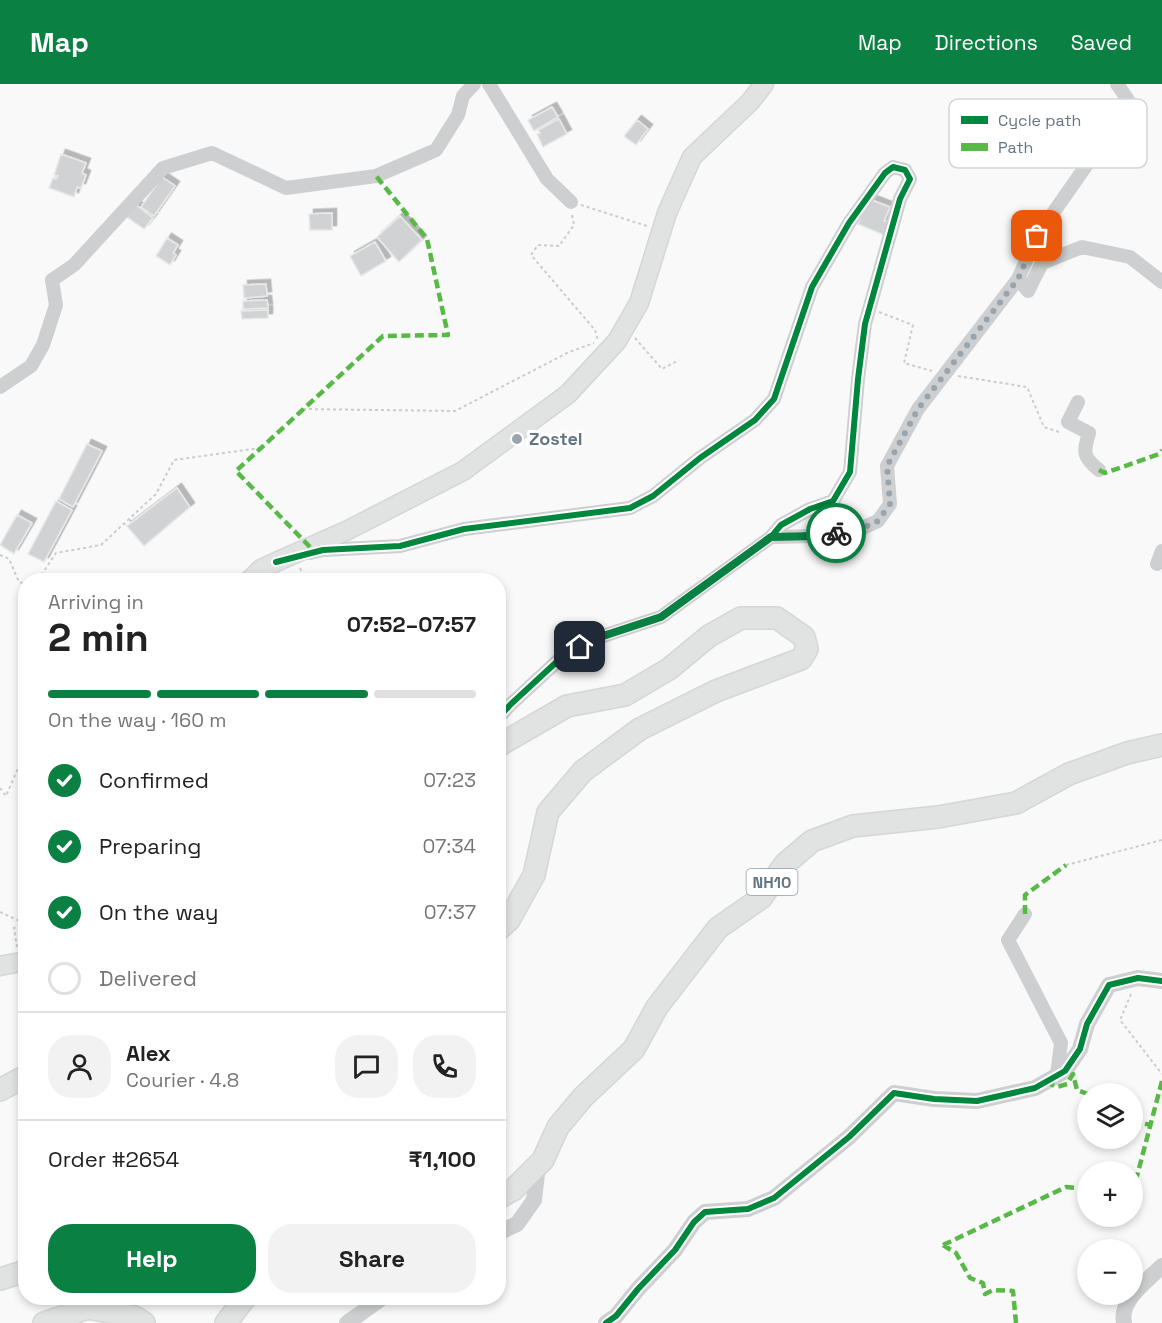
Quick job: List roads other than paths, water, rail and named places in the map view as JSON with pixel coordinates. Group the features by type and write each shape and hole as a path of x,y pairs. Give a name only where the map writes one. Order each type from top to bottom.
{"highway":[{"path":"506,741 567,706 625,695 669,669 709,636 741,618 777,618 804,637 807,649 801,659 716,691 640,729 583,771 548,812 534,875 506,923"},
{"name":"NH10","path":"506,1194 513,1190 543,1160 558,1127 583,1097 634,1049 657,1007 718,928 761,898 785,864 812,841 853,826 938,817 1016,803 1070,774 1127,753 1162,745"},
{"path":"0,1090 18,1080"},
{"path":"0,1279 18,1273"},
{"path":"226,1323 240,1305"},
{"path":"44,1323 88,1308 135,1317 144,1323"}],"main road":[{"path":"257,573 276,561 348,530 463,471 568,393 617,341 639,303 666,213 692,157 750,102 764,84"},
{"path":"0,966 18,964"}],"street":[{"path":"0,387 31,366 43,345 56,305 52,280 74,265 163,168 212,153 286,188 376,176 436,150 458,115 463,96 474,84"},
{"path":"489,84 547,179 571,202"},
{"path":"1117,84 1127,99"},
{"path":"276,561 323,550 400,546 464,529 630,508 653,496 700,458 755,420 774,399 812,287 849,223 885,173 893,167 905,170 910,179 900,199 865,324 850,472 833,501 810,509 781,525 771,537 661,617 597,638 563,656 506,709"},
{"path":"771,537 816,536 858,530 878,521 890,504 887,466 918,409 1018,279 1037,236 1085,168"},
{"path":"1018,279 1028,291 1042,262 1082,247 1130,257 1162,282"},
{"path":"1078,402 1068,422 1089,433 1084,449 1087,460 1099,470"},
{"path":"1025,914 1008,940 1061,1043 1057,1075"},
{"path":"606,1323 616,1316 675,1250 694,1222 705,1212 748,1209 774,1198 849,1137 894,1093 934,1100 977,1101 1035,1088 1065,1071 1080,1049 1087,1024 1109,985 1138,978 1162,981"},
{"path":"506,1229 517,1224 534,1200 538,1165"},
{"path":"1124,1323 1123,1318 1128,1299 1162,1266"},
{"path":"347,1323 372,1305"}],"place":[{"name":"Zostel","path":"517,439"}]}
